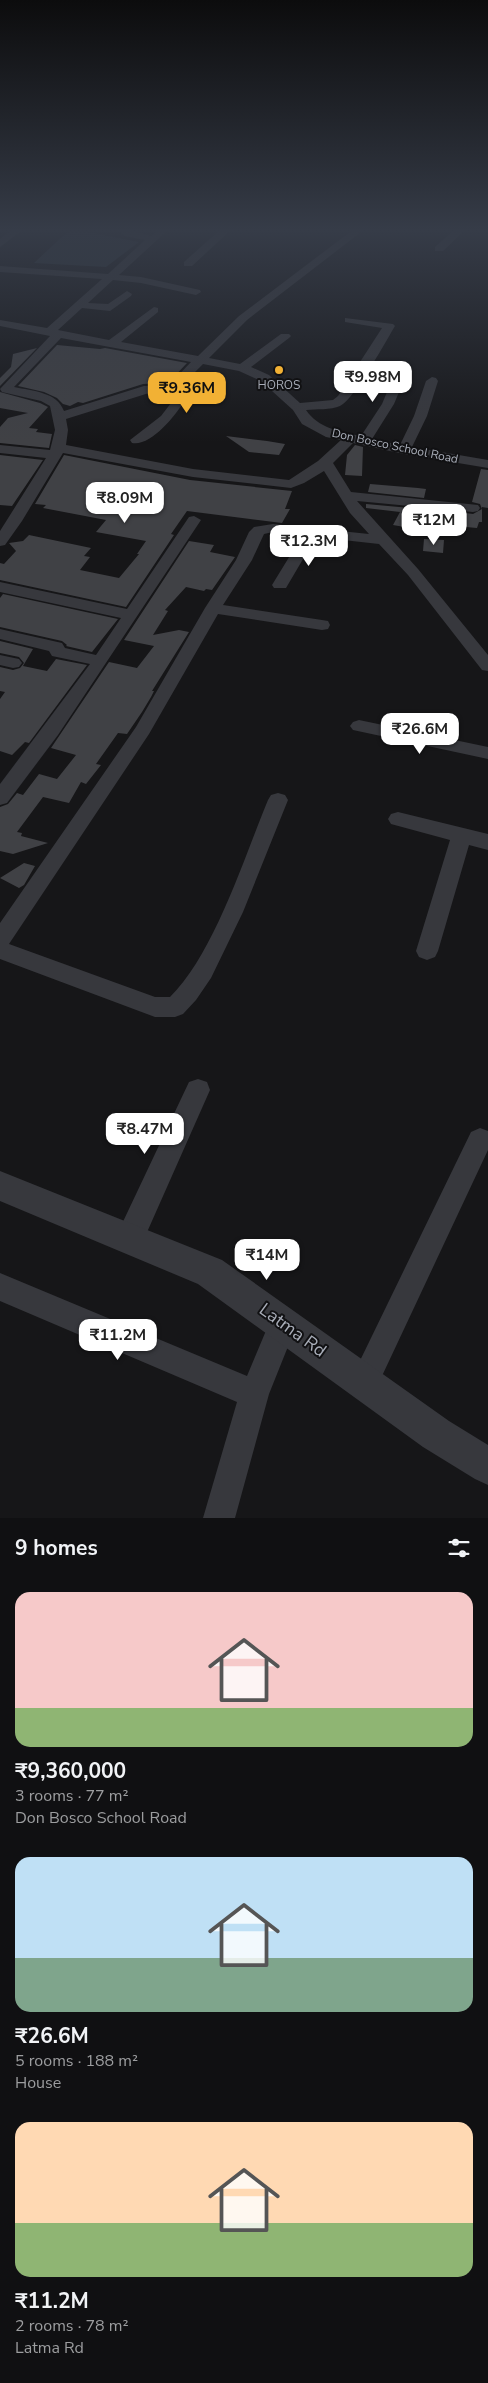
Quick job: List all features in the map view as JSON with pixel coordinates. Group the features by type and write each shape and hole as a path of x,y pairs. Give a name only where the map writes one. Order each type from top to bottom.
{"street":[{"path":"0,542 57,452 62,429 55,404 45,398 3,389 53,333 86,300"},
{"path":"80,305 110,308 120,300"},
{"path":"136,440 166,419 176,407 175,385 204,359 242,318 266,300"},
{"path":"112,343 154,310"},
{"path":"297,407 336,403 342,399 373,354 389,326 349,320"},
{"path":"0,334 6,324"},
{"name":"Don Bosco School Road","path":"6,324 204,359 242,368 265,378 297,407 307,421 319,429 364,442 488,464"},
{"path":"242,368 285,336"},
{"path":"364,442 388,404 400,373"},
{"path":"404,450 426,405 432,380"},
{"path":"60,417 148,389 175,388"},
{"path":"0,449 57,452 193,473 291,484 304,478 337,453 350,438"},
{"path":"325,462 355,510 445,611 488,666"},
{"path":"345,496 474,508"},
{"path":"0,798 30,760 194,520"},
{"path":"0,940 143,730 213,608 244,560 254,535 259,530 273,528 383,540"},
{"path":"280,586 312,532"},
{"path":"0,587 130,615"},
{"path":"213,608 322,625"},
{"path":"0,634 56,647 58,652 99,661"},
{"path":"359,726 488,752"},
{"path":"0,950 155,1007 175,1007 189,996 218,941 278,800"},
{"path":"398,819 488,842"},
{"path":"427,951 462,836"},
{"path":"130,1238 198,1090"},
{"path":"364,1383 480,1140"},
{"name":"Latma Rd","path":"0,1186 210,1272 436,1434 488,1466"},
{"path":"0,1287 254,1394"},
{"path":"219,1518 254,1394 283,1324"}],"building":[{"path":"57,345 105,348 187,363 168,383 143,384 83,403 78,402 70,406 63,404 57,398 44,392 18,386"},
{"path":"37,348 0,386 0,378 11,367 13,354"},
{"path":"0,392 48,407 29,428 38,429 36,432 52,434 49,448 0,443 0,427 8,418 28,413 0,408"},
{"path":"226,436 285,444 279,455 249,452"},
{"path":"355,445 363,447 362,476 345,475 347,455"},
{"path":"0,455 43,460 12,506 0,505"},
{"path":"64,455 190,480 292,491 285,509 290,509 282,523 187,511 171,534 174,535 126,607 0,580 0,563 4,564 16,551 9,543 23,541 29,535 91,548 84,556 90,557 80,570 119,578 139,554 137,554 146,541 96,532 106,520 43,508 46,505 35,504"},
{"path":"481,469 488,470 488,508 482,507 482,509 480,504 472,502"},
{"path":"370,484 426,489 424,498 368,492"},
{"path":"366,504 421,509 420,515 410,528 393,525 400,512 366,508"},
{"path":"482,509 482,522 479,522 477,528 455,526 458,512 473,514"},
{"path":"424,539 444,540 443,553 423,551"},
{"path":"189,541 214,545 210,552 235,557 212,590 206,589 204,591 186,587 165,610 168,611 153,635 179,630 189,632 152,691 154,691 142,712 127,734 118,733 96,764 101,765 86,784 81,782 69,803 43,797 17,832 22,833 21,836 48,843 13,854 0,851 0,807 8,804 17,793 23,795 39,774 57,779 76,755 51,748 109,662 137,668 154,646 124,640"},
{"path":"3,594 118,619 92,652 66,646 62,641 0,627 0,598"},
{"path":"0,641 33,649 23,666 47,671 56,659 87,665 29,743 25,742 12,755 0,751 0,699 5,692 0,691 0,667 13,670 20,668 24,663 19,657 0,653"},
{"path":"24,863 35,866 24,885 19,888 0,878"}],"place":[{"name":"HOROS","path":"279,370"}]}
